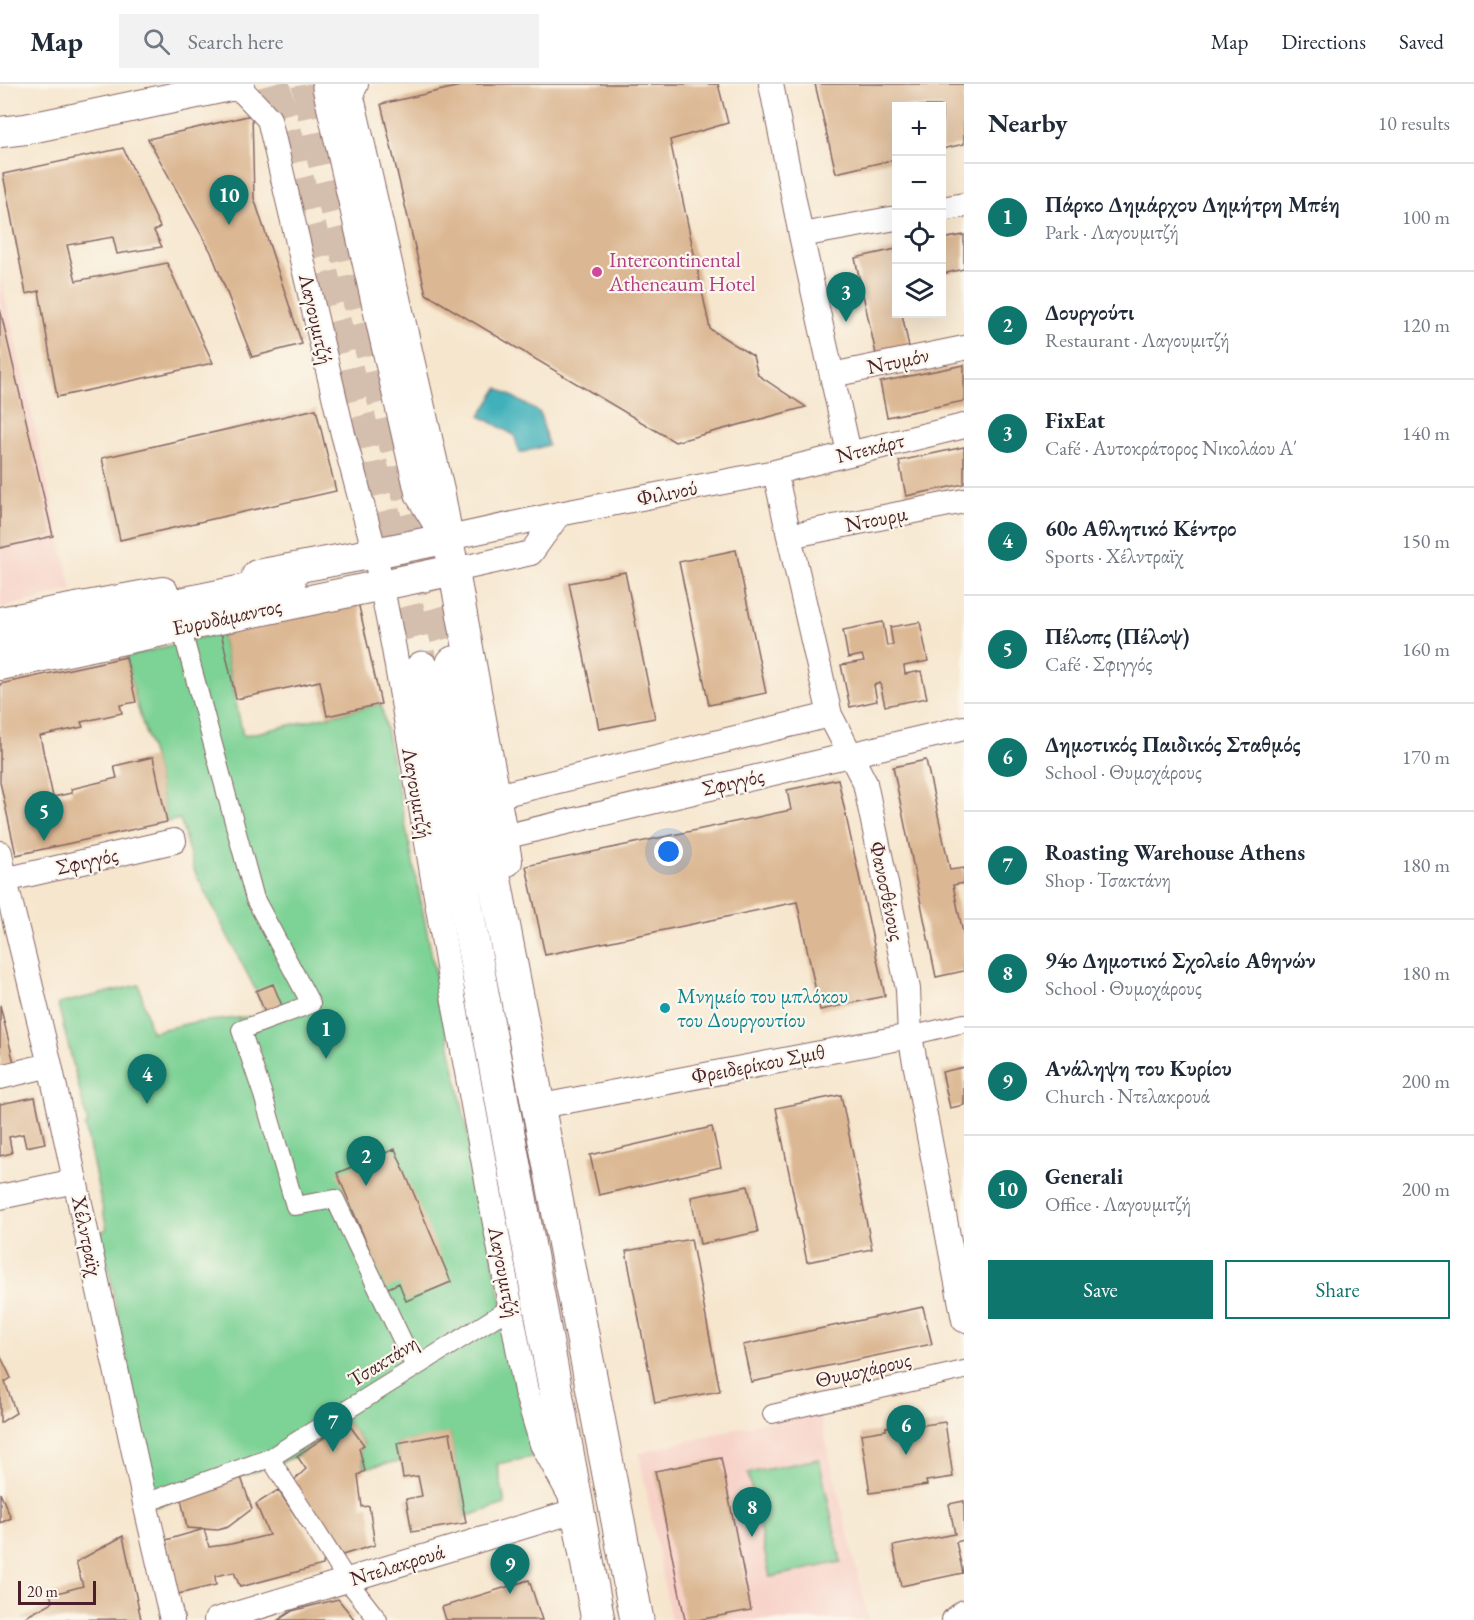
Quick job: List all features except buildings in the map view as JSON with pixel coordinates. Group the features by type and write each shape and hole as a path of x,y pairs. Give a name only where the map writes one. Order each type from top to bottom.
{"main road":[{"path":"341,85 422,494 449,538"},
{"path":"0,642 289,582"},
{"name":"Λαγουμιτζή","path":"598,1620 437,665 637,1620"}],"street":[{"path":"0,132 26,129 238,84"},
{"name":"Λαγουμιτζή","path":"238,84 269,119 343,434 375,553 454,1002 526,1391 542,1444 578,1510"},
{"path":"771,84 801,235 849,453"},
{"path":"946,208 964,205"},
{"path":"801,235 892,219"},
{"name":"Ντυμόν","path":"832,375 964,348"},
{"name":"Ντεκάρτ","path":"776,472 964,426"},
{"name":"Φιλινού","path":"449,538 776,472"},
{"name":"Φανοσθένους","path":"776,472 830,715 864,783 908,989 910,1035 964,1320"},
{"name":"Ντουρμ","path":"789,536 964,501"},
{"path":"454,570 531,553 559,514"},
{"name":"Λαγουμιτζή","path":"449,538 618,1462 615,1507"},
{"name":"Ευρυδάμαντος","path":"0,622 449,538"},
{"name":"Ευρυδάμαντος","path":"0,665 454,570"},
{"path":"181,627 255,899 311,1004 241,1030 263,1095 295,1206 335,1199 415,1367"},
{"name":"Σφιγγός","path":"496,796 830,715"},
{"name":"Σφιγγός","path":"503,837 964,728"},
{"name":"Σφιγγός","path":"2,881 174,841"},
{"name":"Χέλντραϊχ","path":"0,853 2,881 50,1065 172,1620"},
{"name":"Φρειδερίκου Σμιθ","path":"552,1104 964,1023"},
{"path":"0,1077 50,1065"},
{"path":"0,1197 75,1181"},
{"name":"Τσακτάνη","path":"145,1503 270,1458 510,1308"},
{"name":"Θυμοχάρους","path":"772,1413 964,1370"},
{"path":"270,1458 347,1580 378,1620"},
{"name":"Ντελακρουά","path":"230,1618 578,1510"},
{"path":"954,1620 964,1612"}],"shaded area":[{"path":"0,275 72,590 0,608"},
{"path":"818,1409 869,1620 671,1620 639,1453"}],"green space":[{"path":"221,632 243,736 381,704 533,1457 497,1464 505,1504 465,1517 450,1434 397,1443 400,1461 365,1468 359,1448 364,1444 347,1422 297,1456 156,1507 101,1232 107,1229 85,1126 88,1124 58,1004 139,985 151,1032 190,1023 266,1015 194,870 180,819 167,822 153,757 136,702 126,657"},
{"path":"819,1459 841,1562 770,1577 748,1473"}],"water":[{"path":"498,388 540,413 548,445 520,453 514,435 480,416"}],"tunnel":[{"path":"273,84 422,668"},
{"path":"308,84 318,137 390,425 453,663"}],"place":[{"name":"Generali","path":"229,225"},
{"name":"Intercontinental Atheneaum Hotel","path":"597,272"},
{"name":"FixEat","path":"846,322"},
{"name":"Πέλοπς (Πέλοψ)","path":"44,841"},
{"name":"Μνημείο του μπλόκου του Δουργουτίου","path":"665,1008"},
{"name":"Πάρκο Δημάρχου Δημήτρη Μπέη","path":"326,1059"},
{"name":"60ο Αθλητικό Κέντρο","path":"147,1104"},
{"name":"Δουργούτι","path":"366,1186"},
{"name":"Roasting Warehouse Athens","path":"333,1452"},
{"name":"Δημοτικός Παιδικός Σταθμός","path":"906,1455"},
{"name":"94ο Δημοτικό Σχολείο Αθηνών","path":"752,1537"},
{"name":"Ανάληψη του Κυρίου","path":"510,1594"}]}
